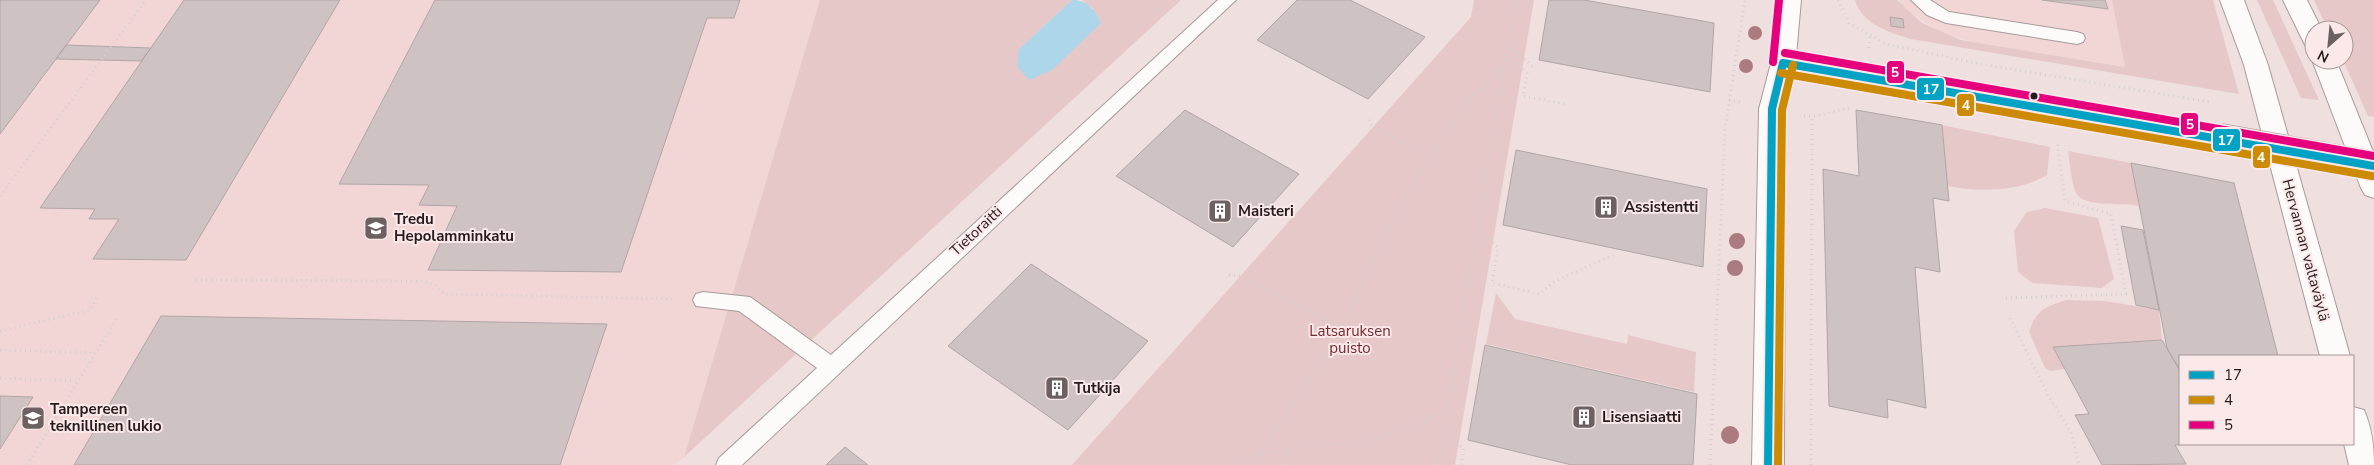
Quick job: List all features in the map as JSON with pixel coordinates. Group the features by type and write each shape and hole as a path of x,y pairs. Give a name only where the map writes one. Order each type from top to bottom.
{"street":[{"path":"1768,465 1772,109 1784,63 1789,0"},
{"name":"Hervannan valtaväylä","path":"2232,0 2256,65 2335,355"},
{"path":"2295,0 2305,20"},
{"path":"1784,63 2374,166"},
{"path":"2328,70 2374,188"},
{"path":"2354,424 2365,465"}],"lane":[{"name":"Tietoraitti","path":"727,465 831,366 1228,0"},
{"path":"1919,0 1933,11 1946,16 2077,38"},
{"path":"703,300 743,303 778,330 831,366"}],"path":[{"path":"0,196 146,0"},
{"path":"1438,465 1516,0"},
{"path":"1710,465 1725,129 1746,0"},
{"path":"1838,0 1849,23 1886,44 1972,62 2210,102"},
{"path":"1509,46 1535,68"},
{"path":"1507,56 1527,73 1523,96 1565,104"},
{"path":"1259,456 1331,348 1398,213 1430,158 1466,103 1505,67"},
{"path":"1812,465 1812,118 1845,107 1859,107"},
{"path":"1369,120 1373,127 1430,158"},
{"path":"2006,298 2047,295 2126,294 2111,214 2065,201 2057,141"},
{"path":"1478,228 1498,248 1492,283 1540,294 1555,281 1613,255"},
{"path":"1229,275 1241,276 1341,328"},
{"path":"196,280 425,281 437,286 444,294 703,300"},
{"path":"0,331 90,310 98,296"},
{"path":"26,465 117,318"},
{"path":"2010,318 2048,395 2071,432 2079,465"},
{"path":"0,350 96,353"},
{"path":"0,378 78,381"},
{"path":"1235,465 1259,456 1291,448 1377,438 1414,427 1448,409"},
{"path":"1444,434 1464,449 1461,465"},
{"path":"1287,465 1291,448"}],"shaded area":[{"name":"Tredu Hepolamminkatu","path":"0,0 820,0 684,457 674,465 0,465"},
{"path":"1899,0 2112,0 2126,67 1977,43 1941,33 1905,9"}],"green space":[{"path":"820,0 1072,0 1019,49 1094,9 1082,0 1181,0 684,457"},
{"name":"Latsaruksen puisto","path":"1474,0 1534,0 1455,465 1072,465 1471,17"},
{"path":"1855,0 1897,0 1922,23 1961,40 2125,67 2112,0 2213,0 2239,94 1911,39 1895,34 1870,21 1858,8"},
{"path":"2257,0 2273,0 2319,100 2301,98"},
{"path":"2314,0 2374,0 2374,117 2368,116 2347,70 2354,70 2354,20 2323,20"},
{"path":"1942,125 2050,147 2047,175 2036,181 2011,188 1985,190 1947,186"},
{"path":"2068,151 2131,163 2139,206 2095,203 2080,198 2076,193 2073,183"},
{"path":"2045,208 2098,218 2114,279 2102,288 2032,283 2018,272 2014,231 2027,212"},
{"path":"1496,293 1515,319 1627,344 1628,335 1696,352 1694,392 1486,344"},
{"path":"2066,300 2105,301 2159,310 2162,340 2053,347 2065,369 2050,371 2045,368 2029,332 2042,310"}],"water":[{"path":"1072,0 1078,0 1090,6 1101,23 1052,70 1029,80 1017,66 1019,49"}],"building":[{"path":"0,0 100,0 0,134"},
{"path":"184,0 340,0 186,260 93,259 119,219 89,219 95,209 40,208"},
{"path":"435,0 740,0 734,18 707,18 621,272 428,270 457,206 419,205 429,185 339,184"},
{"path":"1297,0 1350,0 1425,37 1368,99 1257,40"},
{"path":"1549,0 1584,0 1714,23 1710,92 1539,60"},
{"path":"2042,0 2105,0 2108,9"},
{"path":"1890,17 1903,19 1904,28 1891,26"},
{"path":"66,45 151,48 141,61 56,59"},
{"name":"Maisteri","path":"1185,110 1299,174 1233,247 1116,176"},
{"path":"1856,110 1942,125 1949,201 1933,198 1940,272 1915,267 1926,408 1887,399 1888,418 1829,406 1823,169 1859,176"},
{"name":"Assistentti","path":"1516,150 1707,189 1703,267 1503,225"},
{"path":"2131,163 2234,183 2278,355 2179,355 2179,368 2167,348"},
{"path":"2121,226 2143,230 2159,310 2136,305"},
{"name":"Tutkija","path":"1031,264 1148,341 1068,430 948,346"},
{"path":"161,316 607,324 560,465 74,465"},
{"path":"2162,340 2179,369 2179,445 2175,445 2186,464 2102,465 2075,415 2089,414 2053,347"},
{"name":"Lisensiaatti","path":"1485,345 1697,394 1693,465 1572,465 1468,440"},
{"path":"0,396 33,397 0,449"},
{"path":"845,447 868,465 826,465"}],"transit line":[{"name":"5","path":"1773,62 1779,0"},
{"name":"5","path":"1785,53 2374,156"},
{"name":"17","path":"1783,63 2374,166"},
{"name":"17","path":"1768,465 1772,109 1783,63"},
{"name":"4","path":"1778,465 1782,110 1793,65"},
{"name":"4","path":"1781,73 2372,176"}],"place":[{"name":"Assistentti","path":"1606,207"},
{"name":"Maisteri","path":"1220,211"},
{"name":"Tredu Hepolamminkatu","path":"376,228"},
{"name":"Tutkija","path":"1057,388"},
{"name":"Lisensiaatti","path":"1584,417"},
{"name":"Tampereen teknillinen lukio","path":"33,418"}]}
